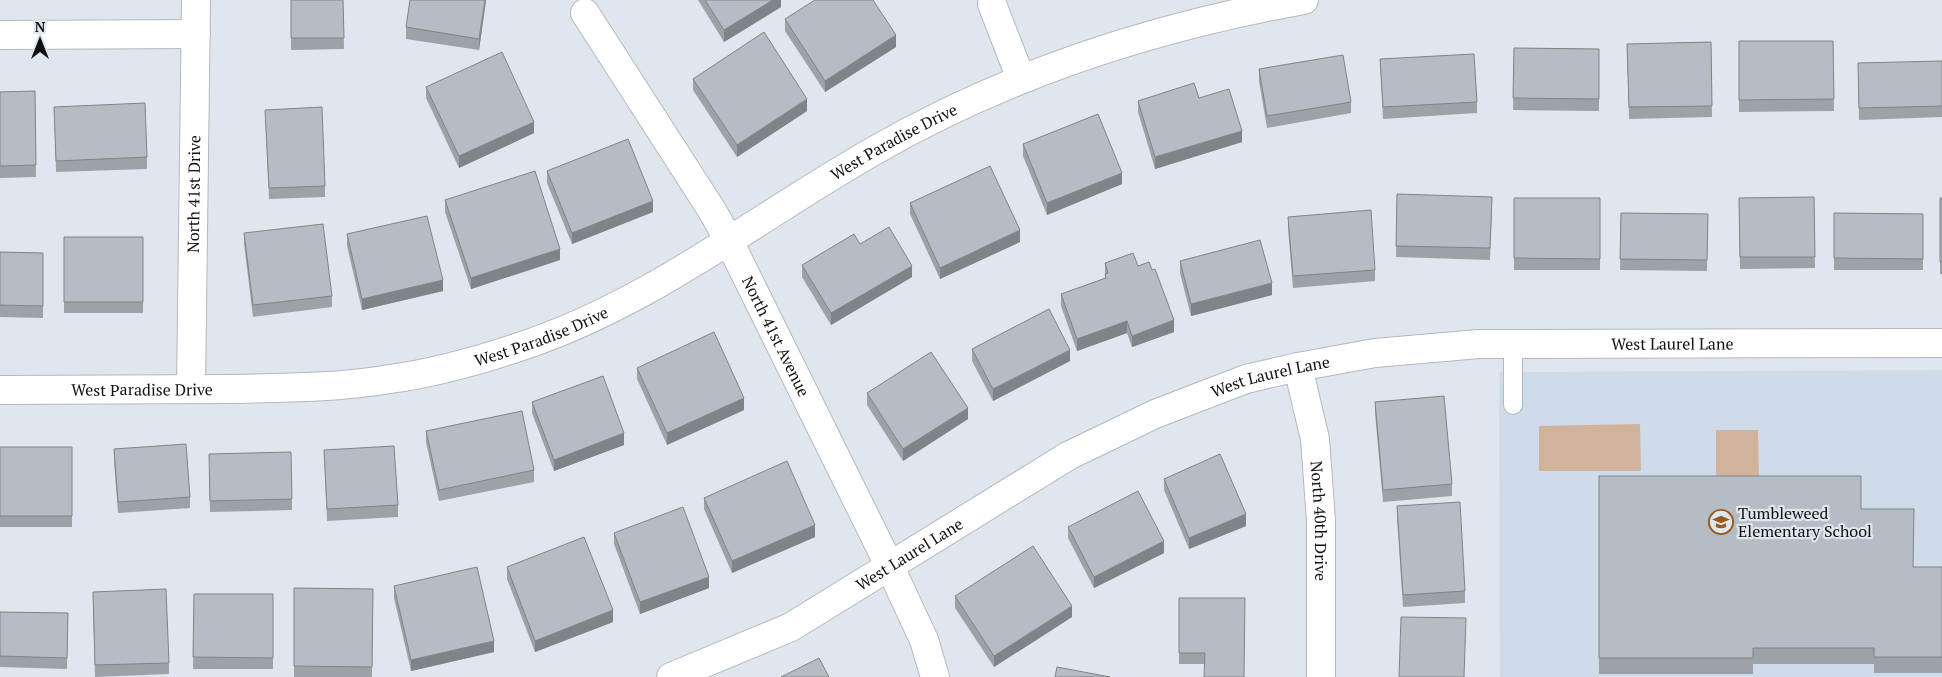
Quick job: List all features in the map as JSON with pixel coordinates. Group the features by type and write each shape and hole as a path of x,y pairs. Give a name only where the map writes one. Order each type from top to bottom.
{"street":[{"name":"North 41st Drive","path":"191,389 196,0"},
{"name":"West Paradise Drive","path":"0,390 191,389 352,384 433,371 474,361 520,347 597,317 640,295 835,173 952,108 1021,79 1168,29 1304,0"},
{"path":"992,4 1021,79"},
{"name":"North 41st Avenue","path":"585,13 713,212 729,241 890,567 924,640 935,677"},
{"path":"0,35 196,34"},
{"name":"West Laurel Lane","path":"671,677 791,627 1068,456 1173,407 1246,379 1375,353 1479,344 1942,343"},
{"name":"North 40th Drive","path":"1298,367 1315,439 1321,521 1321,677"}],"lane":[{"path":"1513,344 1513,405"}],"shaded area":[{"name":"Tumbleweed Elementary School","path":"1942,370 1942,677 1500,677 1499,372"},
{"path":"1640,424 1641,471 1539,471 1539,426"},
{"path":"1716,430 1758,430 1759,481 1716,481"}],"building":[{"path":"291,0 343,0 344,38 291,38"},
{"path":"410,0 485,0 479,39 406,27"},
{"path":"705,0 773,0 724,30"},
{"path":"815,0 873,0 896,35 825,81 785,19"},
{"path":"764,32 807,99 737,145 693,79"},
{"path":"1739,41 1833,41 1834,99 1739,100"},
{"path":"1711,42 1712,106 1629,107 1627,44"},
{"path":"1514,48 1599,49 1599,99 1513,98"},
{"path":"502,52 534,122 459,156 426,87"},
{"path":"1474,54 1477,102 1383,107 1380,59"},
{"path":"1343,55 1351,102 1267,116 1259,69"},
{"path":"1942,61 1942,106 1859,108 1858,63"},
{"path":"1194,83 1199,98 1229,89 1242,131 1155,157 1138,101"},
{"path":"35,91 36,165 0,166 0,92"},
{"path":"145,103 147,157 56,161 54,107"},
{"path":"322,107 325,186 269,188 265,110"},
{"path":"1098,114 1122,173 1047,203 1023,144"},
{"path":"628,139 653,201 572,233 547,171"},
{"path":"990,166 1020,230 940,268 910,203"},
{"path":"535,171 560,249 471,278 445,200"},
{"path":"1397,194 1492,197 1490,248 1396,246"},
{"path":"1814,197 1815,257 1740,257 1739,198"},
{"path":"1514,198 1600,198 1600,259 1514,258"},
{"path":"1940,198 1942,198 1942,262 1940,262"},
{"path":"1371,210 1375,270 1293,276 1288,217"},
{"path":"1621,213 1708,214 1707,260 1620,259"},
{"path":"1834,213 1923,214 1923,259 1834,258"},
{"path":"427,216 443,280 362,299 347,234"},
{"path":"323,224 332,296 253,305 244,233"},
{"path":"889,227 912,266 831,313 802,265 854,234 860,244"},
{"path":"64,237 143,237 143,302 64,302"},
{"path":"1260,240 1272,283 1191,304 1180,261"},
{"path":"0,252 43,253 43,306 0,305"},
{"path":"1133,253 1138,266 1149,262 1152,270 1155,269 1174,320 1132,336 1127,321 1077,339 1061,294 1106,278 1105,274 1108,273 1105,263"},
{"path":"1049,309 1070,350 993,389 972,349"},
{"path":"714,332 744,398 667,433 637,368"},
{"path":"931,352 968,408 903,449 867,393"},
{"path":"603,376 624,433 554,460 532,402"},
{"path":"1444,396 1452,484 1383,490 1375,402"},
{"path":"522,411 534,470 439,490 426,431"},
{"path":"186,444 190,497 118,502 114,449"},
{"path":"394,446 398,505 327,509 324,450"},
{"path":"0,447 72,447 72,516 0,516"},
{"path":"291,452 292,499 210,501 209,454"},
{"path":"1220,454 1246,514 1189,538 1164,479"},
{"path":"787,461 815,525 732,561 704,498"},
{"path":"1599,476 1861,476 1861,509 1914,509 1913,567 1942,567 1942,657 1874,657 1874,648 1753,648 1753,658 1599,658"},
{"path":"1138,491 1164,541 1094,577 1068,527"},
{"path":"1460,502 1465,591 1403,595 1397,506"},
{"path":"683,507 709,577 640,602 614,533"},
{"path":"584,537 613,610 535,641 507,567"},
{"path":"1033,546 1072,606 994,656 955,596"},
{"path":"477,567 494,641 411,660 394,586"},
{"path":"294,588 373,589 372,667 294,666"},
{"path":"166,589 169,663 95,665 93,592"},
{"path":"194,594 273,594 273,658 193,657"},
{"path":"1179,598 1245,598 1244,677 1204,677 1205,653 1179,653"},
{"path":"0,612 68,613 67,658 0,656"},
{"path":"1401,617 1466,618 1464,677 1399,677"},
{"path":"819,658 829,677 781,677"},
{"path":"1057,667 1110,677 1055,677"}],"place":[{"name":"Tumbleweed Elementary School","path":"1721,522"}]}
